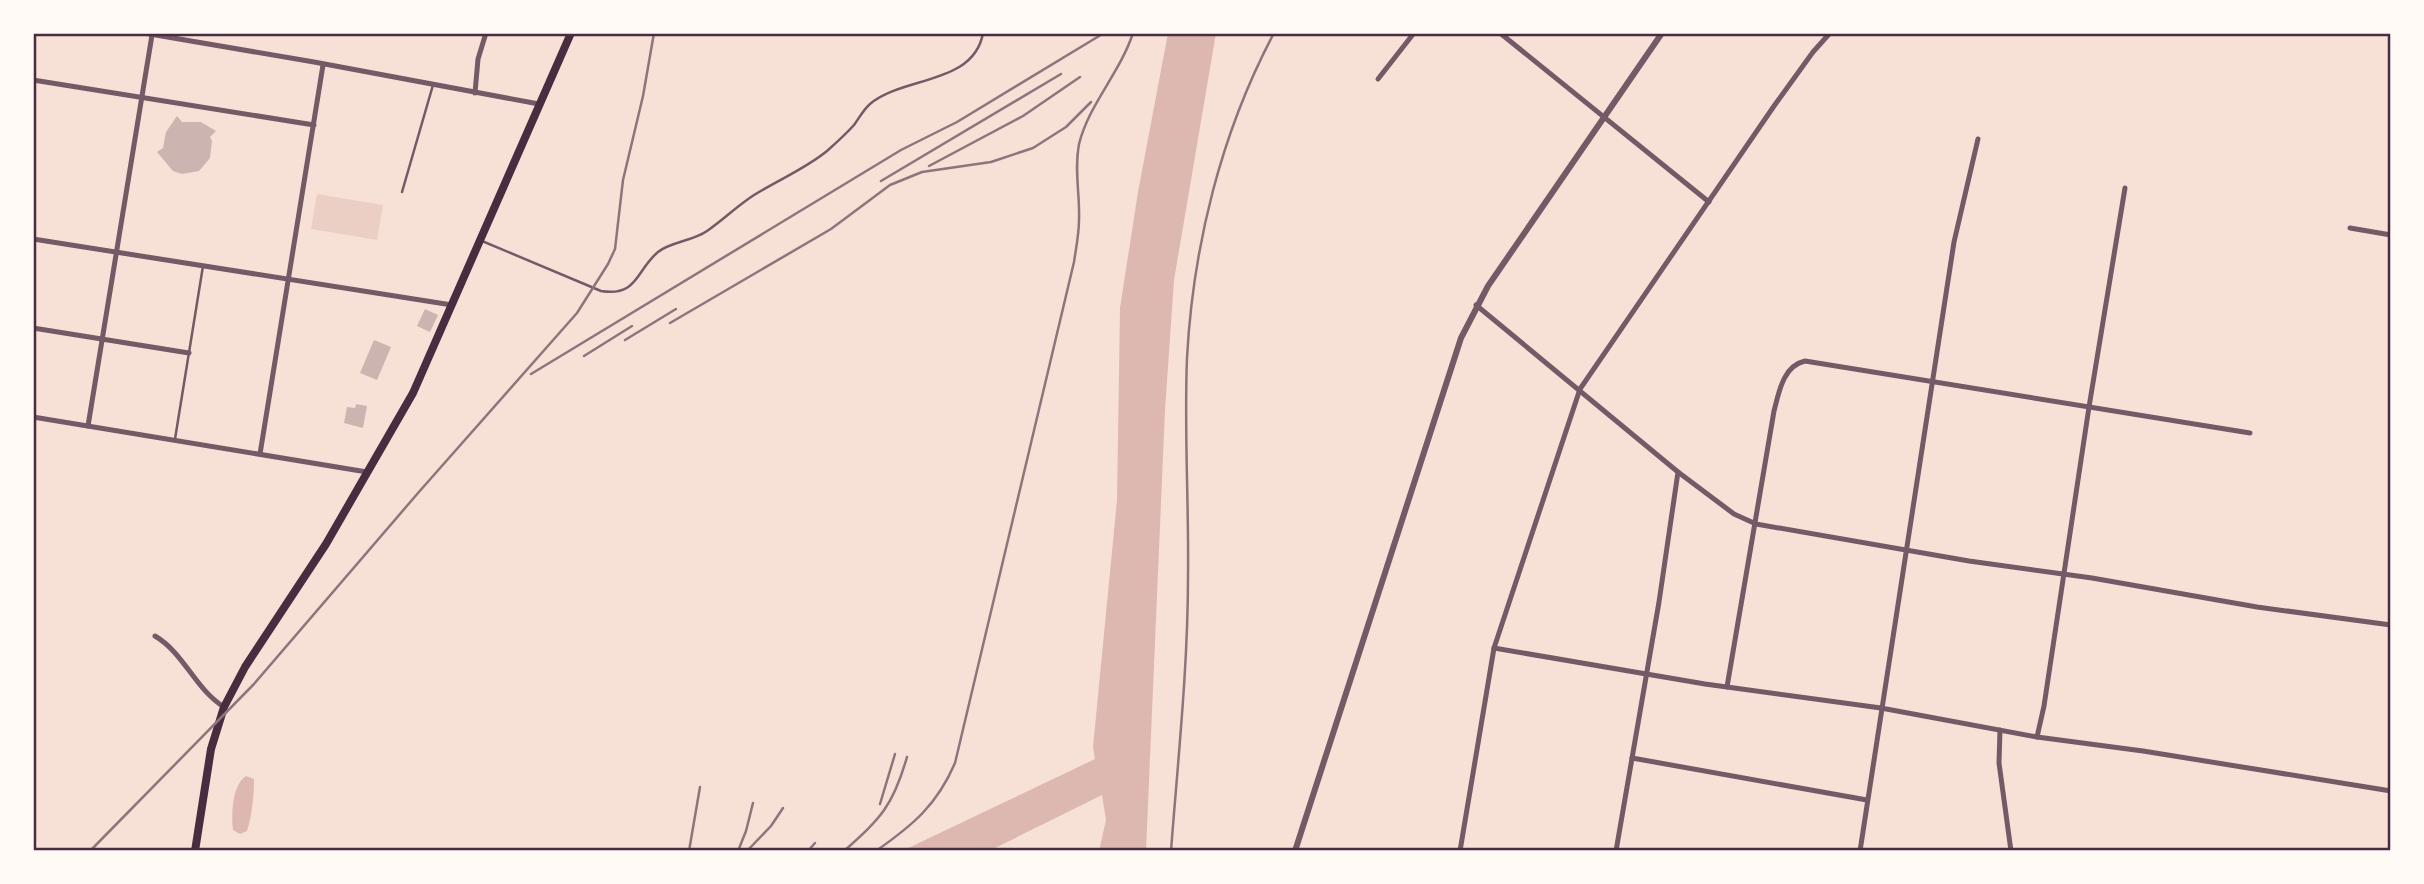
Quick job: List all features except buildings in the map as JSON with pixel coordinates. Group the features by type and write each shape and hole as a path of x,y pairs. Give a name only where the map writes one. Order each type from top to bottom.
{"main road":[{"path":"195,851 211,749 224,707 236,681 313,565 413,393 570,33"}],"street":[{"path":"144,33 539,104"},
{"path":"475,93 478,60 486,33"},
{"path":"1378,79 1414,33"},
{"path":"1500,33 1709,202"},
{"path":"1295,851 1461,338 1476,305 1662,33"},
{"path":"1460,851 1494,648 1580,389 1813,51 1830,33"},
{"path":"88,426 152,35"},
{"path":"260,454 323,65"},
{"path":"33,80 314,125"},
{"path":"1860,851 1954,242 1978,139"},
{"path":"2037,737 2125,188"},
{"path":"2350,228 2391,235"},
{"path":"33,239 452,305"},
{"path":"1476,305 1678,471 1734,514 1756,524 2257,607 2391,625"},
{"path":"33,328 189,353"},
{"path":"1727,687 1774,411 1784,378 1793,365 1805,361 2250,433"},
{"path":"33,416 367,472"},
{"path":"1616,851 1678,471"},
{"path":"155,636 169,646 205,694 224,707"},
{"path":"1494,648 1727,687 1881,708 2037,737 2143,751 2391,791"},
{"path":"2000,730 1999,763 2011,851"},
{"path":"1632,758 1867,800"}],"lane":[{"path":"480,241 601,290 618,291 627,288 659,251 696,238 748,199 826,152 852,127 870,104 890,92 942,76 962,65 975,53 982,33"},
{"path":"402,192 433,85"},
{"path":"175,440 203,266"}],"shaded area":[{"path":"1168,33 1216,33 1174,280 1165,410 1146,851 1099,851 1106,820 1102,795 989,851 902,851 1095,759 1093,747 1117,500 1120,308 1138,192"},
{"path":"317,194 383,205 377,240 311,229"},
{"path":"246,776 254,779 253,798 247,831 240,834 233,830 233,809 235,793"}],"railway":[{"path":"90,851 254,684 577,313 615,249 623,180 643,96 654,33"},
{"path":"531,374 901,150 957,122 1104,33"},
{"path":"876,851 923,813 940,791 955,763 1074,262 1079,225 1079,144 1090,115 1133,33"},
{"path":"1171,851 1188,610 1186,385 1190,316 1203,232 1225,150 1255,71 1274,33"},
{"path":"881,181 1061,74"},
{"path":"929,166 1023,116 1080,77"},
{"path":"670,323 831,229 890,185 922,172 991,162 1033,148 1066,127 1091,102"},
{"path":"625,340 676,309"},
{"path":"584,356 632,326"},
{"path":"880,804 895,754"},
{"path":"844,851 877,820 891,800 907,757"},
{"path":"689,851 700,787"},
{"path":"738,851 753,803"},
{"path":"747,851 771,826 783,808"},
{"path":"808,851 815,843"}]}
